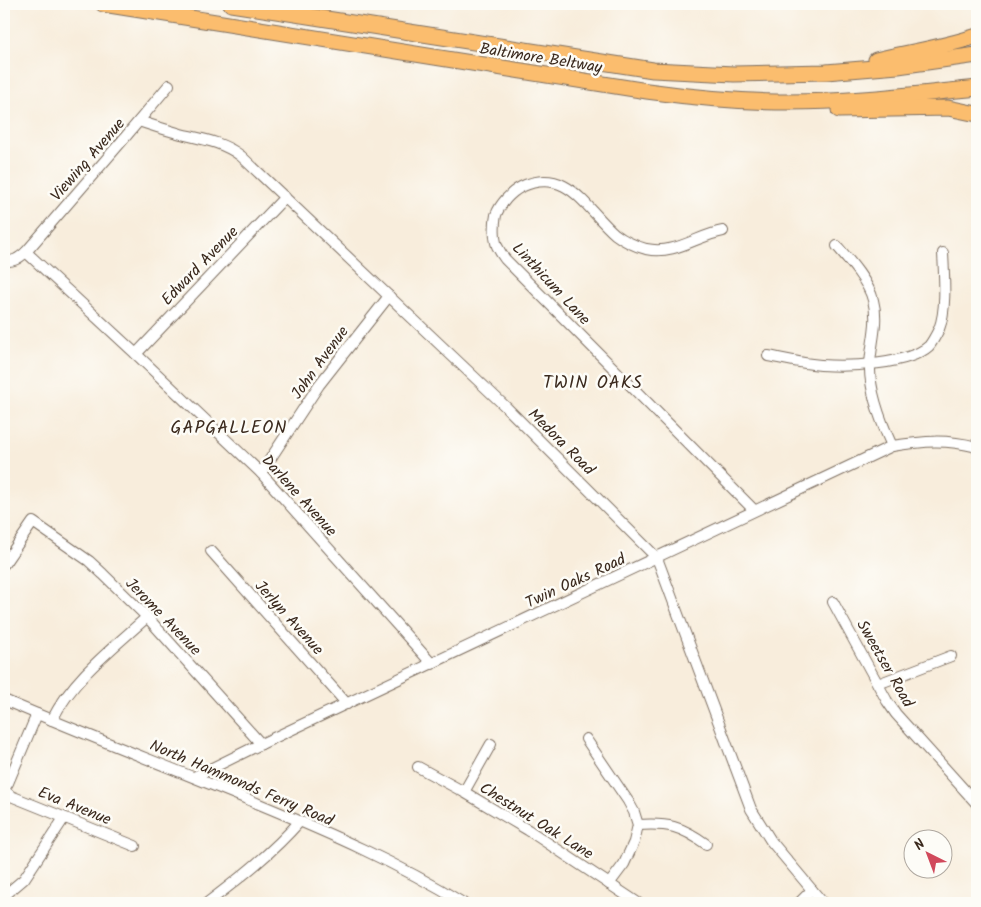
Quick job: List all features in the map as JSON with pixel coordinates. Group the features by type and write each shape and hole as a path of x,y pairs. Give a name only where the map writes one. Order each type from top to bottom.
{"highway":[{"name":"Baltimore Beltway","path":"103,4 647,91 689,96 777,102 838,101 977,88"},
{"name":"Baltimore Beltway","path":"231,4 653,70 734,74 826,72 898,66 977,55"},
{"path":"826,72 934,48 977,36"},
{"path":"647,91 689,99 777,110 940,108 977,114"}],"street":[{"name":"Viewing Avenue","path":"26,252 169,85"},
{"name":"Medora Road","path":"139,121 165,130 212,141 234,150 507,408 657,558 751,809 771,841 823,903"},
{"name":"Linthicum Lane","path":"723,231 671,249 646,249 626,241 615,234 571,190 563,185 539,181 518,188 509,196 496,216 495,225 497,246 505,259 754,510"},
{"name":"Edward Avenue","path":"136,354 285,197"},
{"path":"837,246 855,268 873,298 876,312 870,380 882,422 892,446"},
{"path":"4,260 14,260 26,252"},
{"name":"Darlene Avenue","path":"26,252 261,472 432,664"},
{"path":"768,356 820,365 870,365 911,356 929,345 940,327 944,300 944,253"},
{"name":"John Avenue","path":"261,472 319,385 388,296"},
{"name":"Twin Oaks Road","path":"194,777 892,446 926,441 954,442 977,447"},
{"name":"Jerome Avenue","path":"4,564 33,522 89,562 147,617 261,744"},
{"name":"Jerlyn Avenue","path":"211,551 347,704"},
{"name":"Sweetser Road","path":"833,602 896,714 977,804"},
{"path":"52,720 59,706 82,678 147,617"},
{"path":"878,684 951,656"},
{"name":"North Hammonds Ferry Road","path":"4,700 300,821 382,858 463,903"},
{"path":"4,790 37,714"},
{"path":"586,740 628,801 638,825 630,852 624,864 609,884"},
{"path":"464,792 491,744"},
{"name":"Chestnut Oak Lane","path":"418,767 528,830 638,903"},
{"name":"Eva Avenue","path":"4,790 11,796 136,846"},
{"path":"4,896 24,879 64,818"},
{"path":"207,903 284,840 300,821"},
{"path":"638,825 657,824 672,826 684,830 706,844"},
{"path":"799,903 812,890"}],"district":[{"name":"TWIN OAKS","path":"593,382"},
{"name":"GAPGALLEON","path":"229,427"}]}
